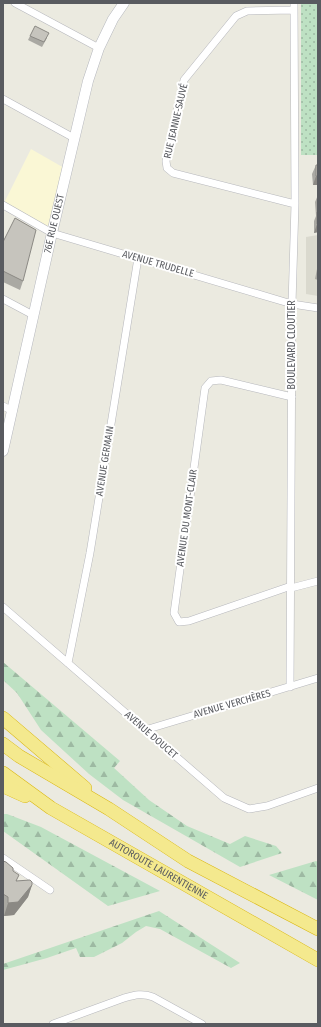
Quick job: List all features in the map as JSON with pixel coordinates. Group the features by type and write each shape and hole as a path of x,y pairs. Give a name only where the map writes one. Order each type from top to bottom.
{"highway":[{"path":"3,718 109,809"},
{"path":"3,744 19,756 109,809 188,861 318,929"},
{"name":"AUTOROUTE LAURENTIENNE","path":"3,773 51,808 318,960"},
{"path":"3,786 51,808"}],"street":[{"path":"15,3 99,48"},
{"name":"76E RUE OUEST","path":"3,451 33,315 88,81 99,48 113,19 124,3"},
{"name":"RUE JEANNE-SAUVÉ","path":"294,7 247,11 236,16 184,80 166,161 167,168 173,173 295,204"},
{"name":"BOULEVARD CLOUTIER","path":"290,687 292,304 295,204 294,7"},
{"path":"3,99 74,138"},
{"name":"AVENUE TRUDELLE","path":"3,205 52,233 292,304 318,308"},
{"name":"AVENUE GERMAIN","path":"68,663 90,553 138,258"},
{"path":"3,298 33,315"},
{"name":"AVENUE DU MONT-CLAIR","path":"292,397 221,380 211,381 205,388 174,613 179,622 189,622 291,587 318,581"},
{"path":"3,406 12,411"},
{"name":"AVENUE DOUCET","path":"3,607 224,798 250,809 267,806 318,788"},
{"name":"AVENUE VERCHÈRES","path":"145,730 318,678"},
{"path":"3,858 50,890"},
{"path":"53,1024 124,998 144,994 153,997 186,1020 202,1024"}],"shaded area":[{"path":"31,149 66,169 52,233 3,205"},
{"path":"318,235 318,296 306,294 306,237"}],"green space":[{"path":"301,3 318,3 318,155 301,155"},
{"path":"3,662 120,761 114,768 149,800 187,826 230,844 245,836 276,846 282,853 240,867 123,800 89,774 41,730 17,693 3,680"},
{"path":"3,814 7,814 41,827 160,891 108,906 3,831"},
{"path":"316,861 318,862 318,900 269,875"},
{"path":"159,911 240,963 231,968 160,929 146,926 122,943 94,957 80,957 76,948 47,958 3,970 3,964"}],"building":[{"path":"35,26 49,33 44,42 30,36"},
{"path":"316,165 318,165 318,176 316,176"},
{"path":"318,212 318,224 317,224"},
{"path":"15,218 36,230 23,281 3,271 3,242"},
{"path":"3,861 13,868 13,871 19,875 16,881 30,880 32,882 32,885 18,902 8,903 8,897 3,894"}]}
